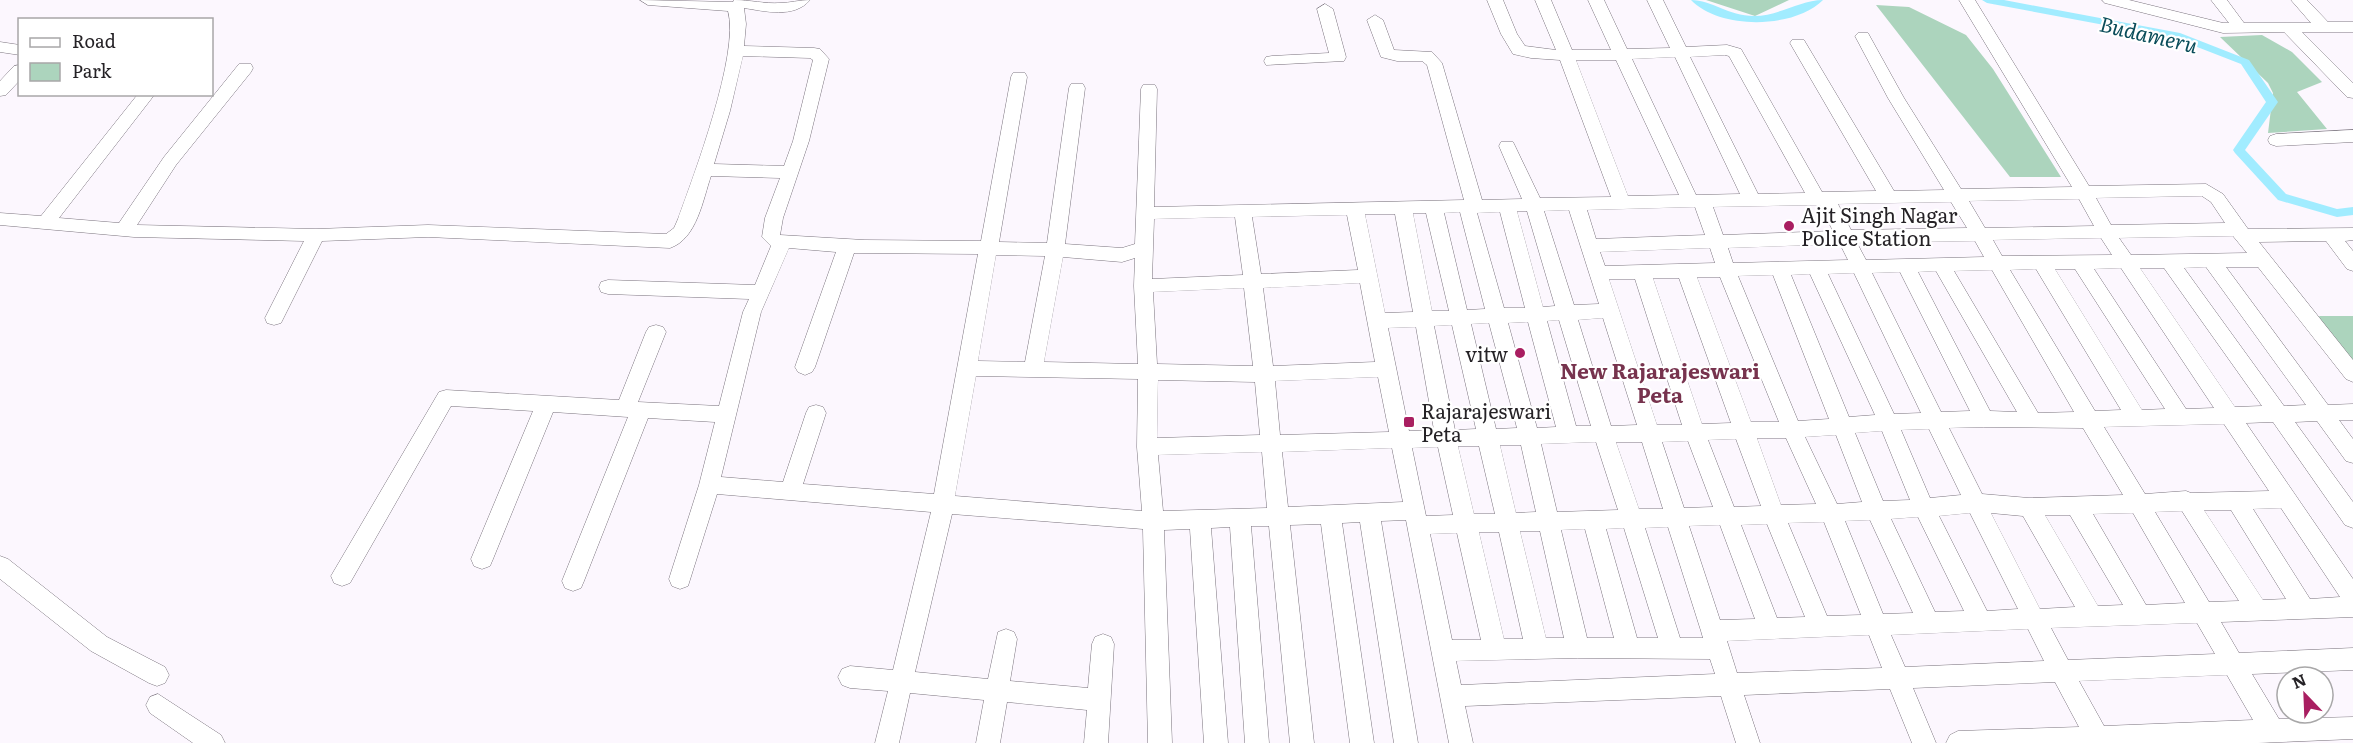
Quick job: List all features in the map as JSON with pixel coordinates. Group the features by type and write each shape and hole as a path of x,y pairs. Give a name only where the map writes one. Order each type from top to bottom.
{"street":[{"path":"648,0 777,7 795,5 802,0"},
{"path":"1495,0 1518,49 1532,54 1727,50 1735,53 1846,237 2034,619 2099,740"},
{"path":"1542,0 1566,55 1622,203"},
{"path":"1596,0 1716,242 1792,430 1831,513 1924,743"},
{"path":"1655,0 1752,200"},
{"path":"1967,0 2106,232 2353,598"},
{"path":"2110,0 2175,15 2214,27 2241,29 2339,27"},
{"path":"2166,0 2175,15"},
{"path":"2219,0 2241,29"},
{"path":"2299,0 2339,27 2353,43"},
{"path":"0,219 124,230 316,235 428,231 670,241 681,232 687,219 728,89 737,51 739,4"},
{"path":"1272,61 1338,57 1325,9"},
{"path":"1375,20 1387,52 1397,56 1426,56 1434,63 1529,436 1578,648"},
{"path":"2289,28 2353,93"},
{"path":"1863,36 1900,106 1980,234 2234,663 2266,735"},
{"path":"1797,43 1888,196"},
{"path":"0,47 18,50"},
{"path":"737,51 814,53 820,56 801,141 771,230 771,237 775,241 847,246 1055,250 1122,255 1142,249"},
{"path":"124,230 170,161 245,69"},
{"path":"0,91 18,72"},
{"path":"886,743 943,505 1019,77"},
{"path":"1033,370 1055,250 1077,88"},
{"path":"1149,89 1146,213 1142,249 1148,373 1147,447 1153,521 1160,743"},
{"path":"45,223 145,96"},
{"path":"2277,140 2353,136"},
{"path":"1507,146 1534,205 1569,312 1603,434 1672,648"},
{"path":"703,170 789,172"},
{"path":"1146,213 1243,213 2206,190 2217,198 2353,374"},
{"path":"1576,204 1748,743"},
{"path":"1507,206 1568,435"},
{"path":"1434,208 1537,649"},
{"path":"1403,209 1446,438 1495,650"},
{"path":"1355,210 1461,743"},
{"path":"1243,213 1264,374 1302,743"},
{"path":"1589,246 1846,237 2106,232 2353,234"},
{"path":"2330,234 2353,264"},
{"path":"273,318 316,235"},
{"path":"680,579 710,485 752,312 782,243"},
{"path":"805,367 847,246"},
{"path":"2211,260 2353,455"},
{"path":"1597,273 1861,268 1941,264 2263,260"},
{"path":"2080,262 2181,417"},
{"path":"2170,262 2353,519"},
{"path":"2042,263 2136,418"},
{"path":"1941,264 2032,421"},
{"path":"1905,265 1984,419"},
{"path":"1817,269 1888,422 1924,508 1981,622"},
{"path":"1780,270 1876,510 1928,621"},
{"path":"1686,272 1774,514 1820,627"},
{"path":"1642,273 1695,434 1770,629"},
{"path":"1143,286 1368,276"},
{"path":"608,287 761,292"},
{"path":"1377,321 1610,311"},
{"path":"573,580 633,409 656,332"},
{"path":"966,368 1264,374 1387,369"},
{"path":"342,576 446,398 727,415"},
{"path":"482,559 546,404"},
{"path":"1147,447 1603,434 1695,434 1743,430 1792,430 1888,422 1984,419 2089,420 2353,412"},
{"path":"790,492 816,413"},
{"path":"710,485 1153,521 1369,513 1466,524 1831,513 1976,503 2029,507 2186,500 2286,499"},
{"path":"2186,500 2257,610"},
{"path":"2237,501 2304,609"},
{"path":"2076,505 2140,615"},
{"path":"2029,507 2092,617"},
{"path":"1369,513 1406,743"},
{"path":"1330,514 1362,743"},
{"path":"1240,518 1257,743"},
{"path":"1200,519 1216,743"},
{"path":"1593,520 1628,648"},
{"path":"0,566 99,644 157,675"},
{"path":"1443,651 1672,648 1770,629 1876,626 1928,621 1981,622 2353,607"},
{"path":"988,743 1006,639"},
{"path":"1096,743 1103,644"},
{"path":"1452,696 2353,658"},
{"path":"850,677 1099,699"},
{"path":"158,705 213,743"},
{"path":"1958,743 2266,735 2332,736 2353,728"}],"green space":[{"path":"1706,0 1789,0 1755,16"},
{"path":"1876,5 1909,7 1966,35 1993,69 2061,177 2010,177"},
{"path":"2262,35 2292,52 2322,82 2297,92 2327,129 2268,133 2273,93 2268,83 2220,37"},
{"path":"2319,316 2353,316 2353,362 2323,327"}],"waterway":[{"name":"Budameru","path":"1696,0 1725,15 1757,19 1788,14 1818,0"},
{"name":"Budameru","path":"1987,0 2176,35 2245,62 2272,102 2239,150 2282,197 2337,213 2353,211"}],"place":[{"name":"Ajit Singh Nagar Police Station","path":"1789,226"},
{"name":"vitw","path":"1520,353"},
{"name":"Rajarajeswari Peta","path":"1409,422"}],"district":[{"name":"New Rajarajeswari Peta","path":"1660,381"}]}
